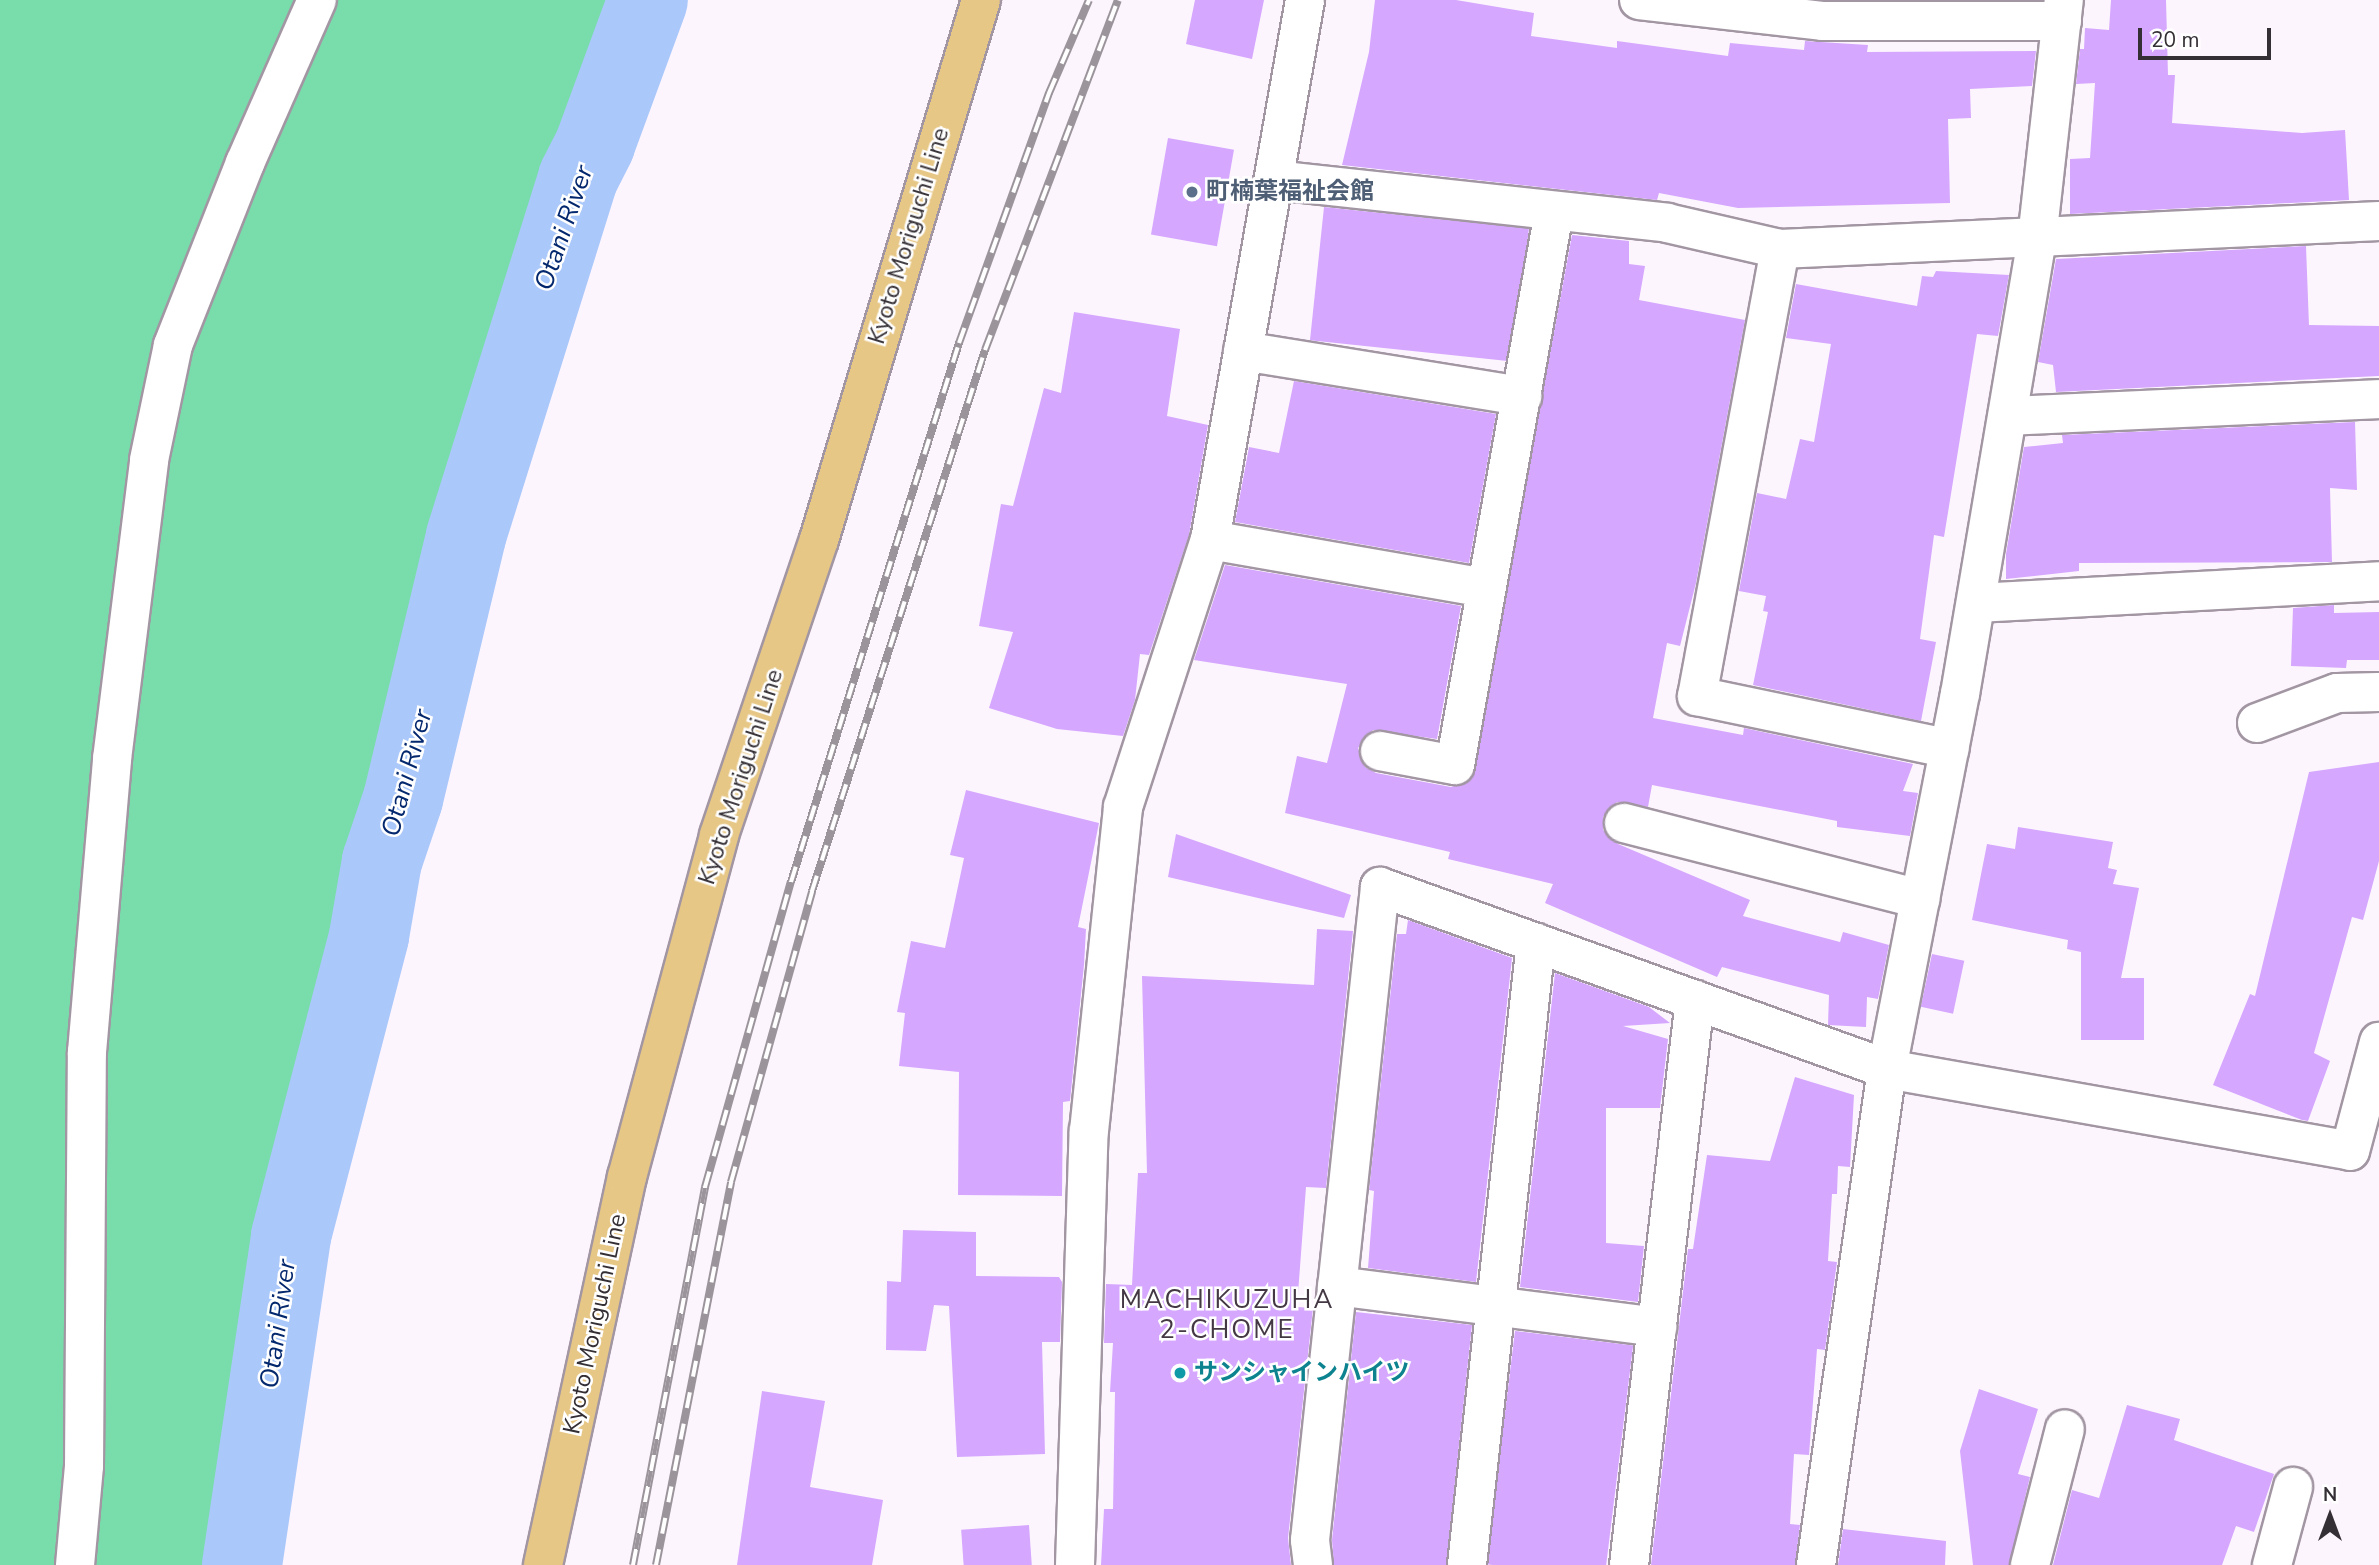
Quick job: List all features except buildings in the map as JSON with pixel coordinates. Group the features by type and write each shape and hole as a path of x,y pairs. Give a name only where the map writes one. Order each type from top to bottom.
{"main road":[{"name":"Kyoto Moriguchi Line","path":"543,1565 626,1177 716,848 819,540 981,0"}],"street":[{"path":"75,1565 84,1466 88,1039 110,786 149,460 173,345 244,163 317,0"},
{"path":"1075,1565 1089,1131 1123,807 1210,540 1305,0"},
{"path":"1639,0 1687,3 1822,21 2063,10 2037,239 1977,603 1887,1069 1816,1565"},
{"path":"1274,180 1667,223 1780,249 2379,221"},
{"path":"1380,751 1455,765 1484,588 1522,396 1554,212"},
{"path":"1780,249 1697,696 1950,749"},
{"path":"1243,351 1522,396"},
{"path":"2008,416 2379,399"},
{"path":"1210,540 1484,588"},
{"path":"1977,603 2379,581"},
{"path":"2257,723 2337,693 2379,692"},
{"path":"1623,823 1920,899"},
{"path":"1313,1565 1310,1540 1380,887 1887,1069 2350,1151 2379,1042"},
{"path":"1467,1565 1536,943"},
{"path":"1629,1565 1695,1000"},
{"path":"1337,1286 1657,1326"},
{"path":"2030,1565 2065,1429"},
{"path":"2272,1565 2293,1487"}],"green space":[{"path":"0,0 616,0 450,470 257,1213 203,1565 0,1565"}],"waterway":[{"name":"Otani River","path":"242,1565 291,1236 369,936 382,861 403,799 466,536 578,178 595,144 648,0"}],"railway":[{"path":"633,1565 705,1187 791,882 959,343 1049,93 1089,0"},
{"path":"656,1565 731,1182 812,891 985,350 1118,0"}],"place":[{"name":"町楠葉福祉会館","path":"1192,192"},
{"name":"サンシャインハイツ","path":"1180,1373"}],"district":[{"name":"MACHIKUZUHA 2-CHOME","path":"1227,1315"}]}
